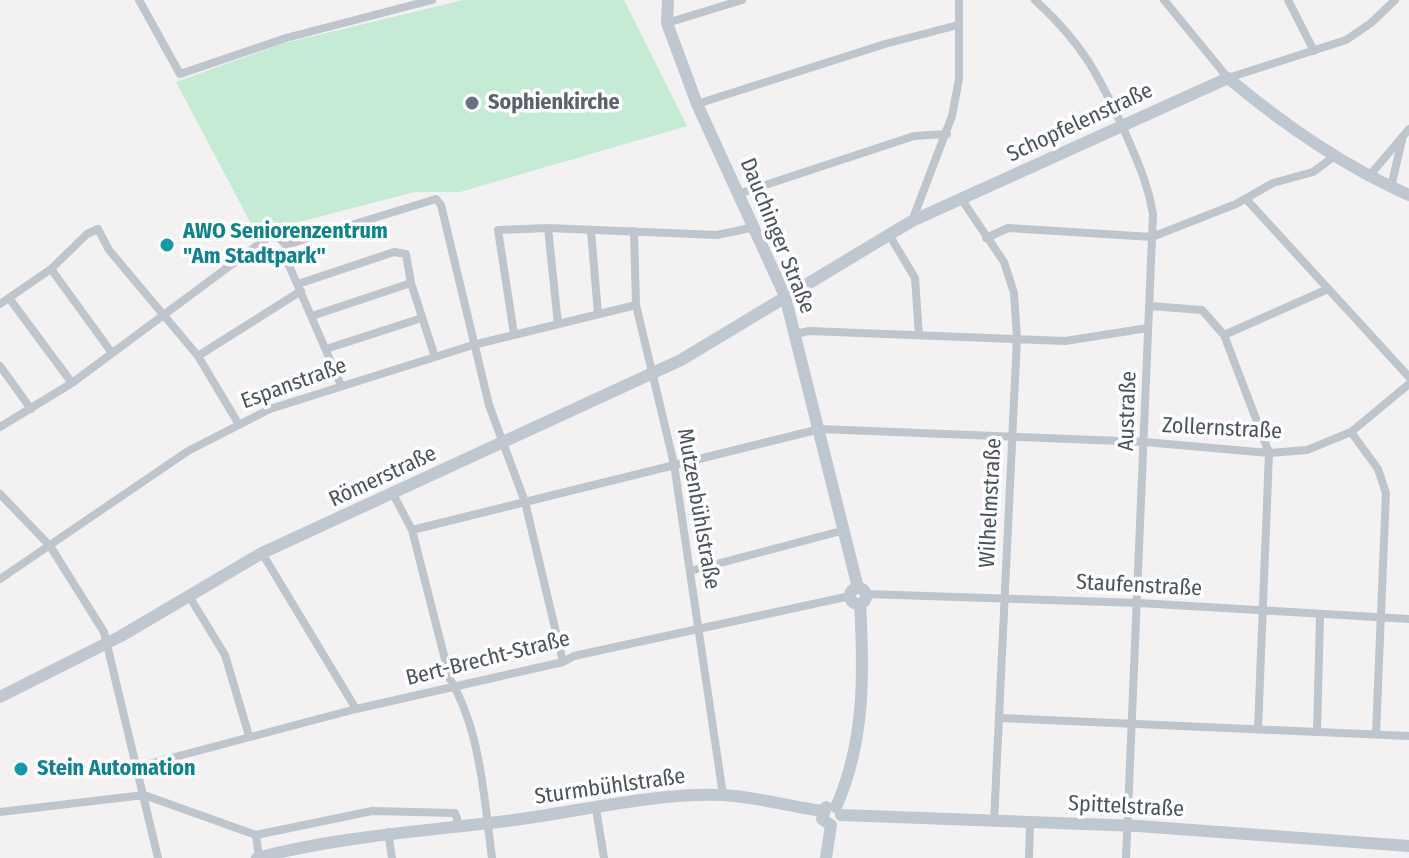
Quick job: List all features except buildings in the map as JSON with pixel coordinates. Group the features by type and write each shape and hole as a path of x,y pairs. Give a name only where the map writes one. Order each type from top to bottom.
{"main road":[{"name":"Dauchinger Straße","path":"667,0 667,23 697,104 741,193 785,296 846,530 859,596 862,710 858,737 833,811"},
{"name":"Schopfelenstraße","path":"785,296 912,221 1228,78"},
{"path":"1228,78 1273,115 1336,155 1409,195"},
{"name":"Römerstraße","path":"0,697 108,643 262,553 653,374 711,344 785,296"},
{"name":"Sturmbühlstraße","path":"258,858 388,832 460,827 723,795 833,811"},
{"path":"826,858 831,825 824,821 833,811"},
{"name":"Spittelstraße","path":"833,811 994,822 1127,826 1409,846"}],"street":[{"path":"139,0 180,74 286,38 432,0"},
{"path":"667,23 742,0"},
{"path":"912,221 912,212 947,134 959,79 959,0"},
{"name":"Austraße","path":"1035,0 1081,47 1098,73 1148,182 1153,214 1126,858"},
{"path":"1164,0 1228,78"},
{"path":"1288,0 1314,51"},
{"name":"Schopfelenstraße","path":"1228,78 1314,51 1360,32 1395,0"},
{"path":"697,104 885,44 958,25"},
{"path":"1370,175 1409,129"},
{"path":"741,193 914,136 947,134"},
{"path":"1391,187 1402,139"},
{"path":"986,238 1008,228 1152,237 1246,199 1273,183 1313,172 1336,155"},
{"path":"286,245 436,199 441,205 489,405 525,502 563,662"},
{"path":"1246,199 1409,377"},
{"name":"Wilhelmstraße","path":"962,200 1004,262 1014,293 1017,338 994,822"},
{"path":"514,334 498,230 548,228 717,235 755,227"},
{"path":"548,228 558,324"},
{"path":"0,304 51,269 87,234 98,229 109,250 198,356 238,423"},
{"path":"591,231 598,314"},
{"name":"Mutzenbühlstraße","path":"634,231 636,305 674,464 723,795"},
{"path":"888,233 915,278 919,335"},
{"path":"0,427 72,383 270,236 279,238 286,245"},
{"path":"286,245 284,254 341,385"},
{"path":"198,356 300,287 394,252 406,254 411,283 435,357"},
{"path":"51,269 112,353"},
{"path":"312,316 411,283"},
{"path":"1224,335 1328,289"},
{"path":"9,298 72,383"},
{"name":"Espanstraße","path":"0,579 188,451 238,423 341,385 473,345 636,305"},
{"path":"1150,306 1202,310 1224,335 1269,453 1258,729"},
{"path":"326,349 422,318"},
{"path":"795,334 809,331 1065,341 1148,328"},
{"path":"0,366 31,409"},
{"name":"Zollernstraße","path":"412,530 820,429 1145,442 1269,453 1307,450 1351,432 1409,384"},
{"path":"1351,432 1378,469 1386,493 1376,734"},
{"path":"0,494 50,546 108,643 158,858"},
{"path":"393,494 412,530 485,785 492,858"},
{"path":"690,571 846,530"},
{"path":"262,553 356,709"},
{"path":"189,596 225,655 249,736"},
{"name":"Staufenstraße","path":"859,596 1139,603 1409,619"},
{"name":"Bert-Brecht-Straße","path":"137,767 356,709 563,662 574,656 699,627 859,596"},
{"path":"1317,732 1320,616"},
{"path":"1000,718 1409,736"},
{"path":"0,812 144,795 256,835 372,811 455,813 460,827"},
{"path":"596,809 604,858"},
{"path":"1029,858 1030,822"},
{"path":"388,832 392,858"},
{"name":"Sturmbühlstraße","path":"256,835 258,858"}],"green space":[{"path":"463,0 624,0 687,126 460,192 415,192 256,233 176,82 281,44"}],"place":[{"name":"Sophienkirche","path":"472,103"},
{"name":"AWO Seniorenzentrum \"Am Stadtpark\"","path":"167,245"},
{"name":"Stein Automation","path":"21,769"}]}
